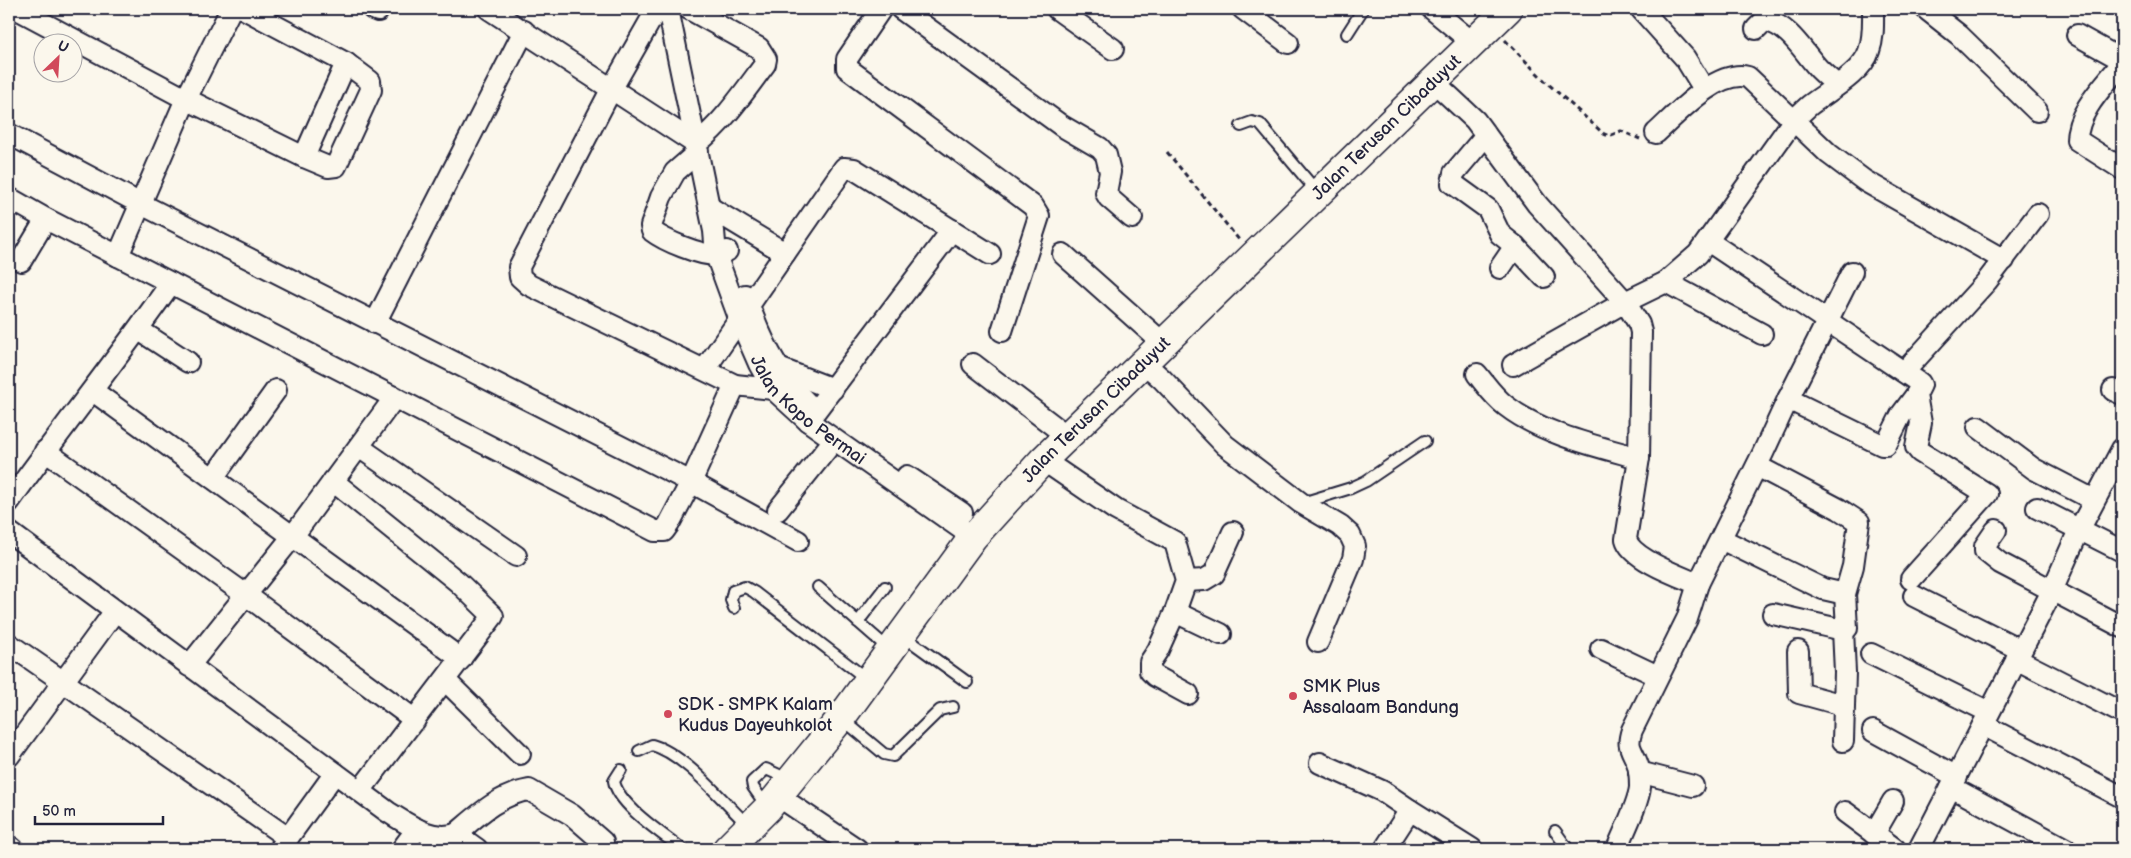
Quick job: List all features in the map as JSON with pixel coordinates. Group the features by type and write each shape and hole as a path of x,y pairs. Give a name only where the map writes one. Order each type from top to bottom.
{"main road":[{"name":"Jalan Terusan Cibaduyut","path":"728,849 771,803 841,718 977,532 1043,460 1319,194 1490,25"}],"street":[{"path":"17,9 186,99 304,157 328,167 334,167 372,84 346,63 244,9"},
{"path":"118,256 139,203 186,99 231,9"},
{"path":"489,9 612,88 697,148"},
{"path":"657,9 612,88 519,267 520,277 529,285 735,385 773,389"},
{"name":"Jalan Kopo Permai","path":"668,9 714,231 744,311 768,365 773,389 977,532"},
{"path":"689,9 759,48 766,59 735,104 675,172 661,197 651,226 652,231 659,236 696,251 722,253"},
{"path":"881,9 847,59 847,68 1036,210 1038,216 1002,331"},
{"path":"901,9 1062,126 1100,148 1106,155 1110,172 1106,193 1109,198 1132,218"},
{"path":"1057,9 1113,49"},
{"path":"1243,9 1288,43"},
{"path":"1432,9 1490,25"},
{"path":"1642,9 1685,58 1704,89"},
{"path":"1513,365 1625,302 1666,282 1691,260 1708,241 1793,121 1808,106 1837,86 1863,62 1869,52 1874,25 1873,9"},
{"path":"1926,9 1959,35 2037,110"},
{"path":"1756,29 1764,21 1770,22 1791,36 1820,70 1837,86"},
{"path":"375,323 524,31"},
{"path":"2077,35 2122,62 2088,108 2077,133 2077,140 2122,169"},
{"path":"304,157 346,63"},
{"path":"1656,133 1704,89 1737,75 1748,77 1829,154 1865,181 2004,260"},
{"path":"1433,80 1475,120 1537,204 1625,302 1639,324 1639,458 1626,539 1628,546 1647,560 1698,584"},
{"path":"9,134 139,203 691,482 798,541"},
{"path":"1486,135 1454,174 1452,183 1488,209 1500,234 1515,246 1544,277"},
{"path":"705,369 844,168 854,169 990,254"},
{"path":"9,198 46,219 655,531 660,532 667,529 691,482 735,385"},
{"path":"709,207 785,253"},
{"path":"1904,372 1987,281 2038,214"},
{"path":"21,261 46,219"},
{"path":"812,416 952,230"},
{"path":"1708,241 1920,382 1921,385 1916,395 1901,414 1886,445 1882,445 1788,398"},
{"path":"1500,268 1515,246"},
{"path":"1064,254 1164,344"},
{"path":"1616,849 1640,789 1640,772 1636,760 1630,751 1629,740 1686,619 1698,584 1826,321 1852,272"},
{"path":"1666,282 1762,334"},
{"path":"9,502 45,451 139,330 172,283"},
{"path":"139,330 188,362"},
{"path":"1143,362 1162,379 1225,445 1301,503 1340,526 1350,535 1355,546 1353,558 1318,642"},
{"path":"974,364 1067,436"},
{"path":"768,365 833,389"},
{"name":"Jalan Kopo Permai","path":"768,365 794,390 812,416 834,440 860,451"},
{"path":"1477,374 1493,394 1506,406 1527,418 1576,441 1639,458"},
{"path":"213,478 276,390"},
{"path":"92,391 461,658"},
{"path":"1916,395 1922,423 1916,447 1920,452 1987,494 1912,588 2019,654 2122,713"},
{"path":"189,666 293,536 395,397"},
{"path":"1978,427 2034,470 2094,500"},
{"path":"778,510 834,440"},
{"path":"359,447 516,556"},
{"path":"1919,849 2052,591 2078,530 2094,500 2118,470 2122,449"},
{"path":"45,451 246,595 415,720"},
{"path":"1043,460 1116,510 1174,542 1186,581 1175,612 1158,650 1150,662 1150,671 1155,676 1188,694"},
{"path":"1757,466 1839,509 1859,522 1853,566 1845,594 1848,626 1843,630"},
{"path":"333,481 458,582 492,612 493,616 360,791"},
{"path":"2037,508 2122,551"},
{"path":"1996,530 1985,546 1985,551 2000,563 2122,627"},
{"path":"9,532 335,773 417,829 446,837 456,834 488,806 503,798 529,790 572,815 603,842"},
{"path":"1186,581 1204,580 1214,574 1234,532"},
{"path":"1721,538 1823,589 1845,594"},
{"path":"11,748 115,611"},
{"path":"1175,612 1221,634"},
{"path":"1773,614 1843,630"},
{"path":"1843,630 1845,672 1842,705 1843,741"},
{"path":"9,644 63,681 284,844 335,773"},
{"path":"1601,649 1658,676"},
{"path":"1798,651 1799,693 1842,705"},
{"path":"1871,654 2122,797"},
{"path":"445,680 520,754"},
{"path":"1873,731 2066,849"},
{"path":"1320,763 1382,791 1472,849"},
{"path":"1640,772 1693,786"},
{"path":"1874,834 1893,800"},
{"path":"771,803 857,849"},
{"path":"1388,849 1410,810"},
{"path":"1845,812 1895,849"},
{"path":"402,849 417,829"},
{"path":"456,834 477,849"},
{"path":"9,846 13,849"}],"lane":[{"path":"1347,34 1363,9"},
{"path":"1241,126 1252,122 1260,124 1319,194"},
{"path":"1301,503 1351,488 1366,481 1425,441"},
{"path":"734,608 731,600 733,592 745,587 868,680"},
{"path":"818,587 858,622 967,682"},
{"path":"858,622 885,587"},
{"path":"841,718 884,754 893,756 940,710 953,708"},
{"path":"640,751 652,745 662,748 679,759 771,803"},
{"path":"621,770 614,781 615,789 622,800 682,849"},
{"path":"1555,831 1568,849"}],"path":[{"path":"1490,25 1545,81 1604,134 1610,136 1621,131 1644,140 1656,133"},
{"path":"1167,152 1253,257"}],"place":[{"name":"SMK Plus Assalaam Bandung","path":"1293,696"},
{"name":"SDK - SMPK Kalam Kudus Dayeuhkolot","path":"668,714"}]}
